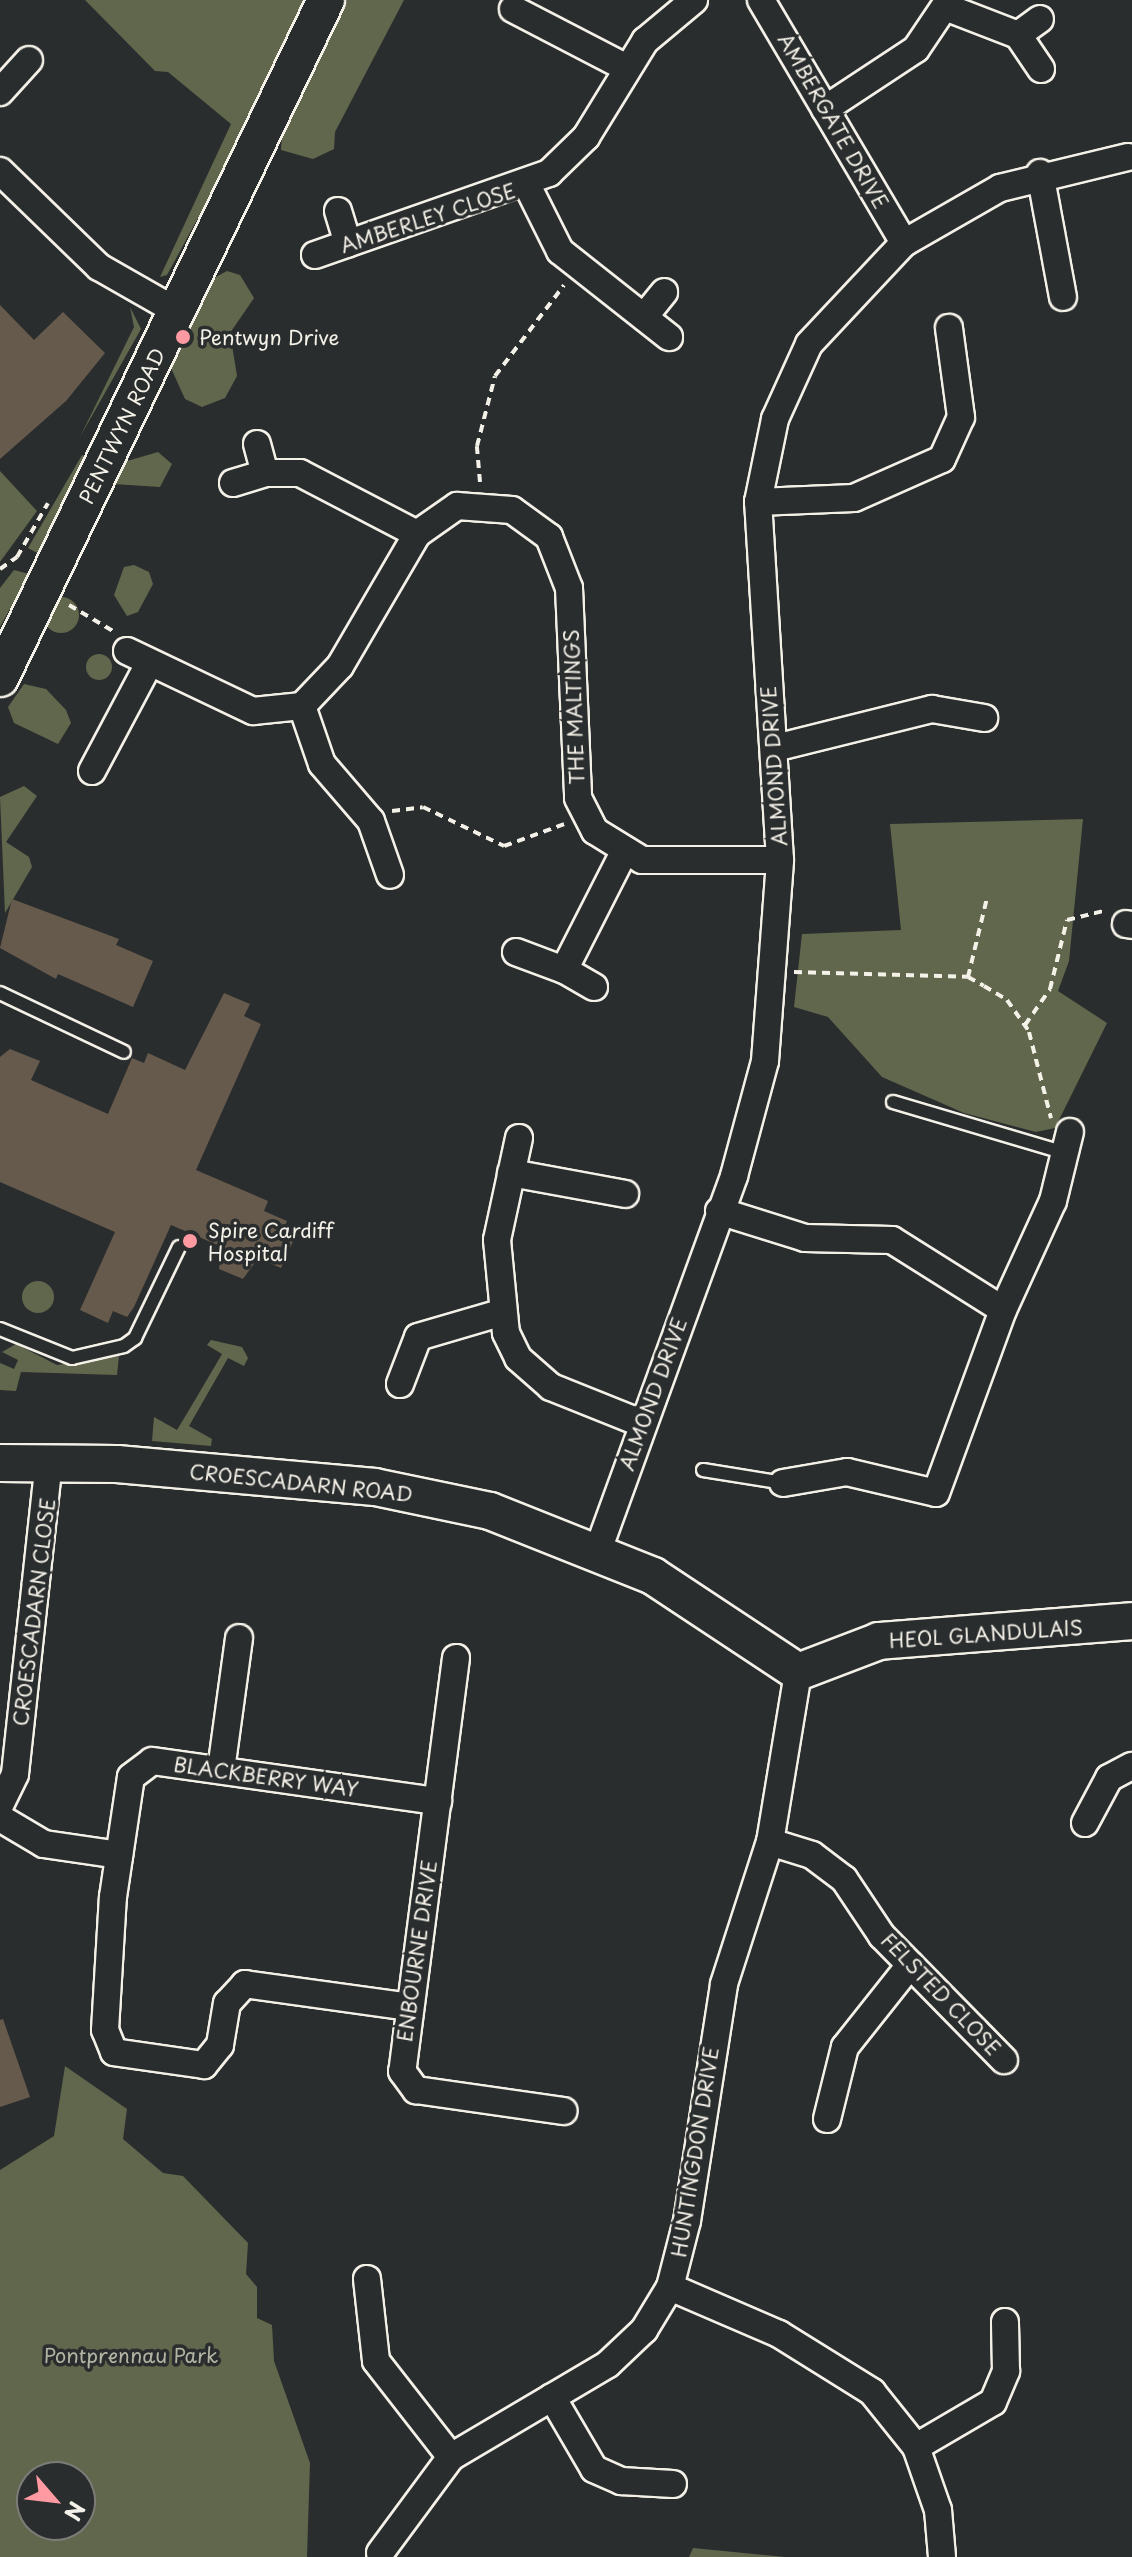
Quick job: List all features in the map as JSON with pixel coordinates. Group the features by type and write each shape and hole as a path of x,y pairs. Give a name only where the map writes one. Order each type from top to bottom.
{"street":[{"name":"PENTWYN ROAD","path":"0,678 326,0"},
{"name":"AMBERLEY CLOSE","path":"315,255 527,185 586,137 627,68 662,22 694,0"},
{"name":"AMBERGATE DRIVE","path":"761,0 904,243"},
{"path":"825,109 916,49 948,4 1018,35 1041,69"},
{"path":"513,9 627,68"},
{"path":"1018,35 1040,19"},
{"path":"0,92 29,60"},
{"name":"ALMOND DRIVE","path":"598,1550 719,1211 765,1061 780,860 758,502 775,419 809,344 904,243 964,206 1040,173 1128,157"},
{"path":"0,171 99,267 176,311"},
{"path":"1040,173 1063,297"},
{"path":"527,185 550,239 577,267 669,337"},
{"path":"338,211 348,244"},
{"path":"644,317 664,292"},
{"path":"758,502 854,498 942,459 961,417 949,328"},
{"path":"257,444 265,473"},
{"path":"233,483 265,473 322,481 417,534"},
{"path":"92,771 138,658 253,711 302,706 340,666 417,534 457,506 485,504"},
{"name":"THE MALTINGS","path":"485,504 532,522 560,556 569,588 573,732 584,814 623,854"},
{"path":"302,706 322,764 371,821 390,875"},
{"path":"775,748 932,709 984,718"},
{"path":"564,970 623,854 657,862 780,860"},
{"path":"516,952 564,970 594,987"},
{"path":"519,1138 497,1240 500,1313 518,1358 551,1387 641,1423"},
{"path":"783,1483 847,1472 936,1493 1003,1310 1053,1201 1067,1142"},
{"path":"511,1173 625,1194"},
{"path":"719,1211 805,1238 892,1240 1003,1310"},
{"path":"400,1384 418,1337 500,1313"},
{"name":"CROESCADARN ROAD","path":"0,1463 49,1462 375,1487 490,1511 598,1550 690,1597 798,1672"},
{"name":"CROESCADARN CLOSE","path":"0,1805 15,1774 49,1462"},
{"name":"HEOL GLANDULAIS","path":"798,1672 879,1641 1132,1621"},
{"path":"221,1770 239,1638"},
{"name":"ENBOURNE DRIVE","path":"456,1658 402,2071 416,2090 564,2111"},
{"name":"HUNTINGDON DRIVE","path":"380,2553 451,2457 627,2348 670,2287 687,2221 724,1984 770,1842 798,1672"},
{"name":"BLACKBERRY WAY","path":"410,2007 245,1984 227,2003 220,2045 204,2065 114,2052 105,2030 119,1855 138,1768 152,1761 438,1801"},
{"path":"1085,1823 1109,1778 1132,1766"},
{"path":"0,1818 44,1844 119,1855"},
{"name":"FELSTED CLOSE","path":"770,1842 828,1865 910,1965 1004,2060"},
{"path":"827,2119 845,2047 910,1965"},
{"path":"367,2279 376,2361 451,2457"},
{"path":"670,2287 741,2316 854,2377 916,2447 938,2510 942,2557"},
{"path":"916,2447 993,2402 1006,2371 1005,2322"},
{"path":"552,2397 594,2469 621,2481 673,2484"}],"lane":[{"path":"0,993 124,1052"},
{"path":"893,1102 1067,1142"},
{"path":"0,1329 72,1358 124,1346 135,1338 179,1247"},
{"path":"703,1470 783,1483"}],"path":[{"path":"485,504 476,463 491,386 577,267"},
{"path":"0,569 17,557 25,560"},
{"path":"60,601 125,638 138,658"},
{"path":"371,821 399,808 423,807 504,846 584,814"},
{"path":"968,977 987,898"},
{"path":"1025,1025 1050,989 1067,920 1104,909 1121,911 1129,925"},
{"path":"771,971 968,977 1007,1000 1025,1025 1055,1128 1067,1142"}],"green space":[{"path":"85,0 305,0 306,19 167,275 160,277 231,124 168,72 155,71"},
{"path":"347,0 404,0 335,132 334,149 313,159 281,150 282,133"},
{"path":"227,271 240,275 254,298 230,333 237,376 225,398 202,407 185,399 171,368 214,278"},
{"path":"130,307 141,329 80,437 134,327"},
{"path":"158,452 172,464 160,487 113,484 117,464"},
{"path":"82,455 86,457 39,554 28,548"},
{"path":"0,471 37,511 0,562"},
{"path":"134,565 149,572 153,584 138,612 127,616 114,595 124,567"},
{"path":"14,570 29,574 0,627 0,588"},
{"path":"61,597 74,602 79,615 74,628 61,633 48,628 43,615 48,602"},
{"path":"99,654 108,658 112,667 108,676 99,680 90,676 86,667 90,658"},
{"path":"24,684 46,689 66,710 71,723 58,744 14,723 8,707"},
{"path":"24,786 37,796 6,842 29,857 32,867 5,913 0,797"},
{"path":"1083,819 1069,961 1058,991 1107,1023 1055,1128 1036,1132 964,1113 882,1077 828,1017 794,1007 802,934 901,930 890,824"},
{"path":"38,1281 49,1286 54,1297 49,1308 38,1313 27,1308 22,1297 27,1286"},
{"path":"211,1340 242,1347 248,1358 244,1366 228,1358 189,1426 212,1439 211,1446 152,1441 154,1417 177,1430 222,1354 207,1345"},
{"path":"16,1344 57,1365 119,1356 117,1375 21,1372 16,1391 0,1390 0,1363 14,1369 18,1360 2,1352"},
{"name":"Pontprennau Park","path":"65,2066 127,2109 123,2139 163,2173 183,2176 248,2243 246,2274 257,2287 257,2318 272,2325 274,2361 310,2463 307,2557 0,2557 0,2170 54,2136"},
{"path":"693,2548 785,2557 689,2557"}],"building":[{"path":"0,305 34,340 63,312 105,353 66,401 0,459"},
{"path":"12,899 119,939 116,945 153,961 133,1007 58,974 56,979 0,948"},
{"path":"224,993 250,1004 244,1016 261,1024 196,1170 268,1201 264,1211 287,1221 282,1233 294,1239 281,1268 258,1258 243,1279 219,1269 222,1247 171,1225 134,1307 127,1317 113,1311 108,1323 80,1310 115,1232 0,1182 0,1057 10,1049 40,1061 31,1080 108,1114 132,1058 144,1063 148,1053 185,1070"},
{"path":"3,2019 30,2097 0,2107 0,2020"}],"place":[{"name":"Pentwyn Drive","path":"183,337"},
{"name":"Spire Cardiff Hospital","path":"190,1241"}]}
